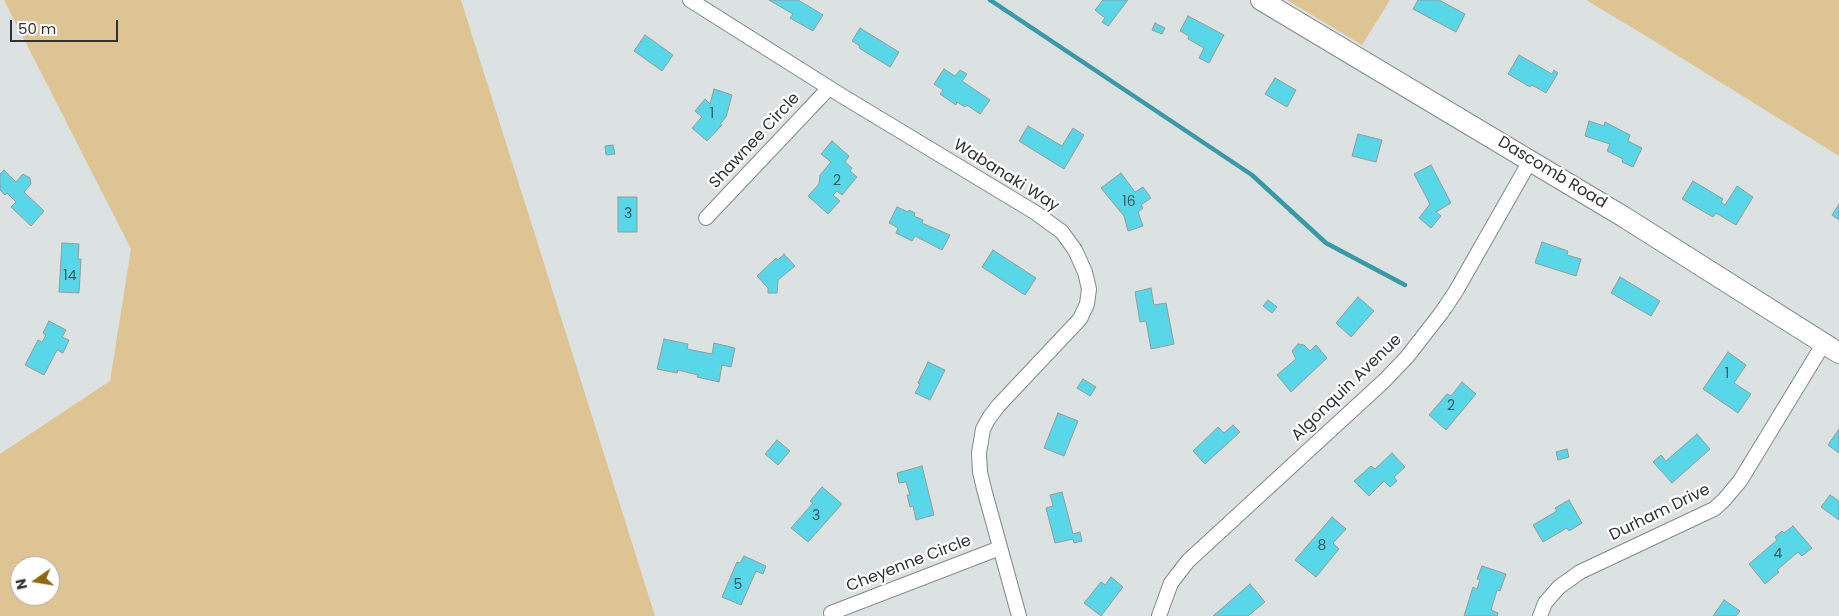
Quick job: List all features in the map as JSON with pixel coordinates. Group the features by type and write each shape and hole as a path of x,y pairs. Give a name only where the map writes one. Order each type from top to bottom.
{"main road":[{"name":"Dascomb Road","path":"1261,0 1624,217 1831,348"}],"street":[{"name":"Wabanaki Way","path":"690,0 829,88 1036,213 1062,232 1075,250 1085,272 1089,289 1087,304 1080,319 989,418 983,429 979,454 980,472 1019,616"},
{"name":"Shawnee Circle","path":"706,218 829,88"},
{"name":"Algonquin Avenue","path":"1159,616 1171,583 1188,561 1384,381 1407,357 1456,291 1530,160"},
{"name":"Durham Drive","path":"1540,616 1545,603 1559,587 1580,572 1708,511 1724,500 1740,481 1831,348"},
{"name":"Cheyenne Circle","path":"831,613 1000,548"}],"shaded area":[{"path":"4,0 461,0 655,616 0,616 0,454 110,381 131,249"},
{"path":"1287,0 1390,0 1362,45"},
{"path":"1586,0 1839,0 1839,156 1651,39"}],"building":[{"path":"769,0 798,0 823,15 813,31 790,18 793,14"},
{"path":"1103,0 1128,0 1108,26 1102,22 1105,18 1095,10"},
{"path":"1418,0 1439,0 1465,14 1456,32 1413,9"},
{"path":"1188,16 1224,35 1209,63 1199,58 1204,48 1188,39 1189,36 1180,31"},
{"path":"1155,23 1165,28 1162,34 1152,30"},
{"path":"860,28 899,52 890,67 859,48 860,46 852,41"},
{"path":"645,35 673,55 662,71 634,51"},
{"path":"1519,55 1552,74 1554,70 1558,73 1546,93 1532,85 1530,87 1508,74"},
{"path":"944,69 955,76 960,70 967,74 962,81 990,100 980,114 967,105 965,107 957,102 956,105 940,94 943,90 934,84"},
{"path":"1275,78 1296,90 1287,107 1265,94"},
{"path":"714,89 732,95 726,117 720,124 722,125 707,141 692,128 702,117 695,111 705,99 710,104"},
{"path":"1589,121 1604,126 1605,122 1630,135 1628,141 1642,148 1633,167 1622,162 1623,159 1607,151 1610,144 1585,136"},
{"path":"1028,126 1062,146 1073,128 1084,135 1064,169 1019,141"},
{"path":"1358,134 1382,140 1376,162 1352,156"},
{"path":"832,141 849,156 845,162 852,168 850,171 857,177 842,195 837,191 833,195 840,201 828,214 808,196 819,184 820,175 831,162 821,154"},
{"path":"613,145 615,154 606,155 605,146"},
{"path":"1431,165 1451,203 1436,212 1441,216 1431,228 1419,218 1430,204 1414,174"},
{"path":"4,170 16,182 23,174 30,178 31,184 24,192 44,211 31,226 11,207 16,202 7,193 5,195 0,190 0,174"},
{"path":"1121,173 1135,192 1143,187 1151,198 1141,205 1143,208 1138,212 1143,226 1128,231 1124,216 1101,188"},
{"path":"1693,181 1723,199 1721,202 1725,205 1737,186 1753,197 1736,225 1716,213 1713,217 1682,199"},
{"path":"618,197 637,197 637,232 618,232"},
{"path":"1839,204 1839,220 1832,215"},
{"path":"897,207 915,213 914,216 923,220 922,223 950,235 942,250 915,236 912,241 896,233 898,228 889,223"},
{"path":"1542,242 1568,251 1567,255 1581,259 1576,276 1535,263"},
{"path":"62,243 79,244 78,259 81,259 79,293 59,292"},
{"path":"993,250 1036,278 1025,295 982,267"},
{"path":"784,254 795,266 778,280 777,293 768,293 768,288 757,276 776,258 778,260"},
{"path":"1620,277 1660,301 1651,316 1611,293"},
{"path":"1151,288 1154,305 1166,303 1174,344 1151,349 1146,321 1140,322 1135,292"},
{"path":"1358,297 1374,311 1351,337 1336,323"},
{"path":"1268,300 1277,307 1272,313 1263,306"},
{"path":"49,321 66,330 62,337 69,340 63,353 57,350 44,375 25,365 38,340 42,342 46,335 43,333"},
{"path":"664,339 688,344 687,349 712,354 714,343 735,348 731,367 722,365 719,382 678,370 677,373 657,369"},
{"path":"1298,344 1304,345 1310,351 1316,345 1327,358 1291,392 1277,375 1296,359 1292,351"},
{"path":"1728,352 1746,365 1734,383 1751,394 1738,413 1703,389"},
{"path":"928,362 945,370 930,400 915,393"},
{"path":"1083,379 1096,387 1090,396 1077,388"},
{"path":"1462,382 1476,394 1446,430 1429,415 1447,394 1451,396"},
{"path":"1058,413 1078,421 1064,456 1044,448"},
{"path":"1233,425 1240,432 1205,464 1193,451 1218,427 1224,433"},
{"path":"1839,429 1839,453 1828,445"},
{"path":"1697,434 1710,449 1672,483 1653,462 1661,455 1666,461"},
{"path":"777,440 790,451 778,465 765,454"},
{"path":"1567,449 1569,457 1558,460 1556,452"},
{"path":"1392,453 1405,467 1394,477 1397,481 1390,487 1384,481 1369,496 1354,481 1371,466 1375,469"},
{"path":"922,466 934,515 916,520 913,506 910,507 907,495 910,495 906,482 899,483 897,473"},
{"path":"822,487 842,504 808,542 791,528 813,503 810,501"},
{"path":"1062,492 1073,534 1080,532 1082,541 1074,543 1073,539 1055,543 1046,508 1053,506 1050,495"},
{"path":"1830,495 1839,501 1839,520 1821,507"},
{"path":"1569,500 1582,523 1569,531 1567,528 1543,542 1533,525 1557,511 1555,508"},
{"path":"1332,517 1346,529 1333,543 1339,549 1316,577 1295,560"},
{"path":"1793,526 1812,548 1802,556 1798,552 1777,570 1779,572 1765,584 1749,564 1777,540 1775,537"},
{"path":"744,556 766,566 763,574 756,571 741,605 722,597 737,562 740,563"},
{"path":"1482,566 1506,574 1500,591 1497,590 1491,610 1498,613 1497,616 1464,616 1473,587 1477,589 1480,580 1477,579"},
{"path":"1111,577 1123,587 1101,616 1084,603 1101,582 1105,585"},
{"path":"1250,584 1265,602 1248,616 1213,616"},
{"path":"1724,600 1740,611 1736,616 1713,616"}],"waterway":[{"path":"990,0 1252,175 1326,243 1405,285"}]}
